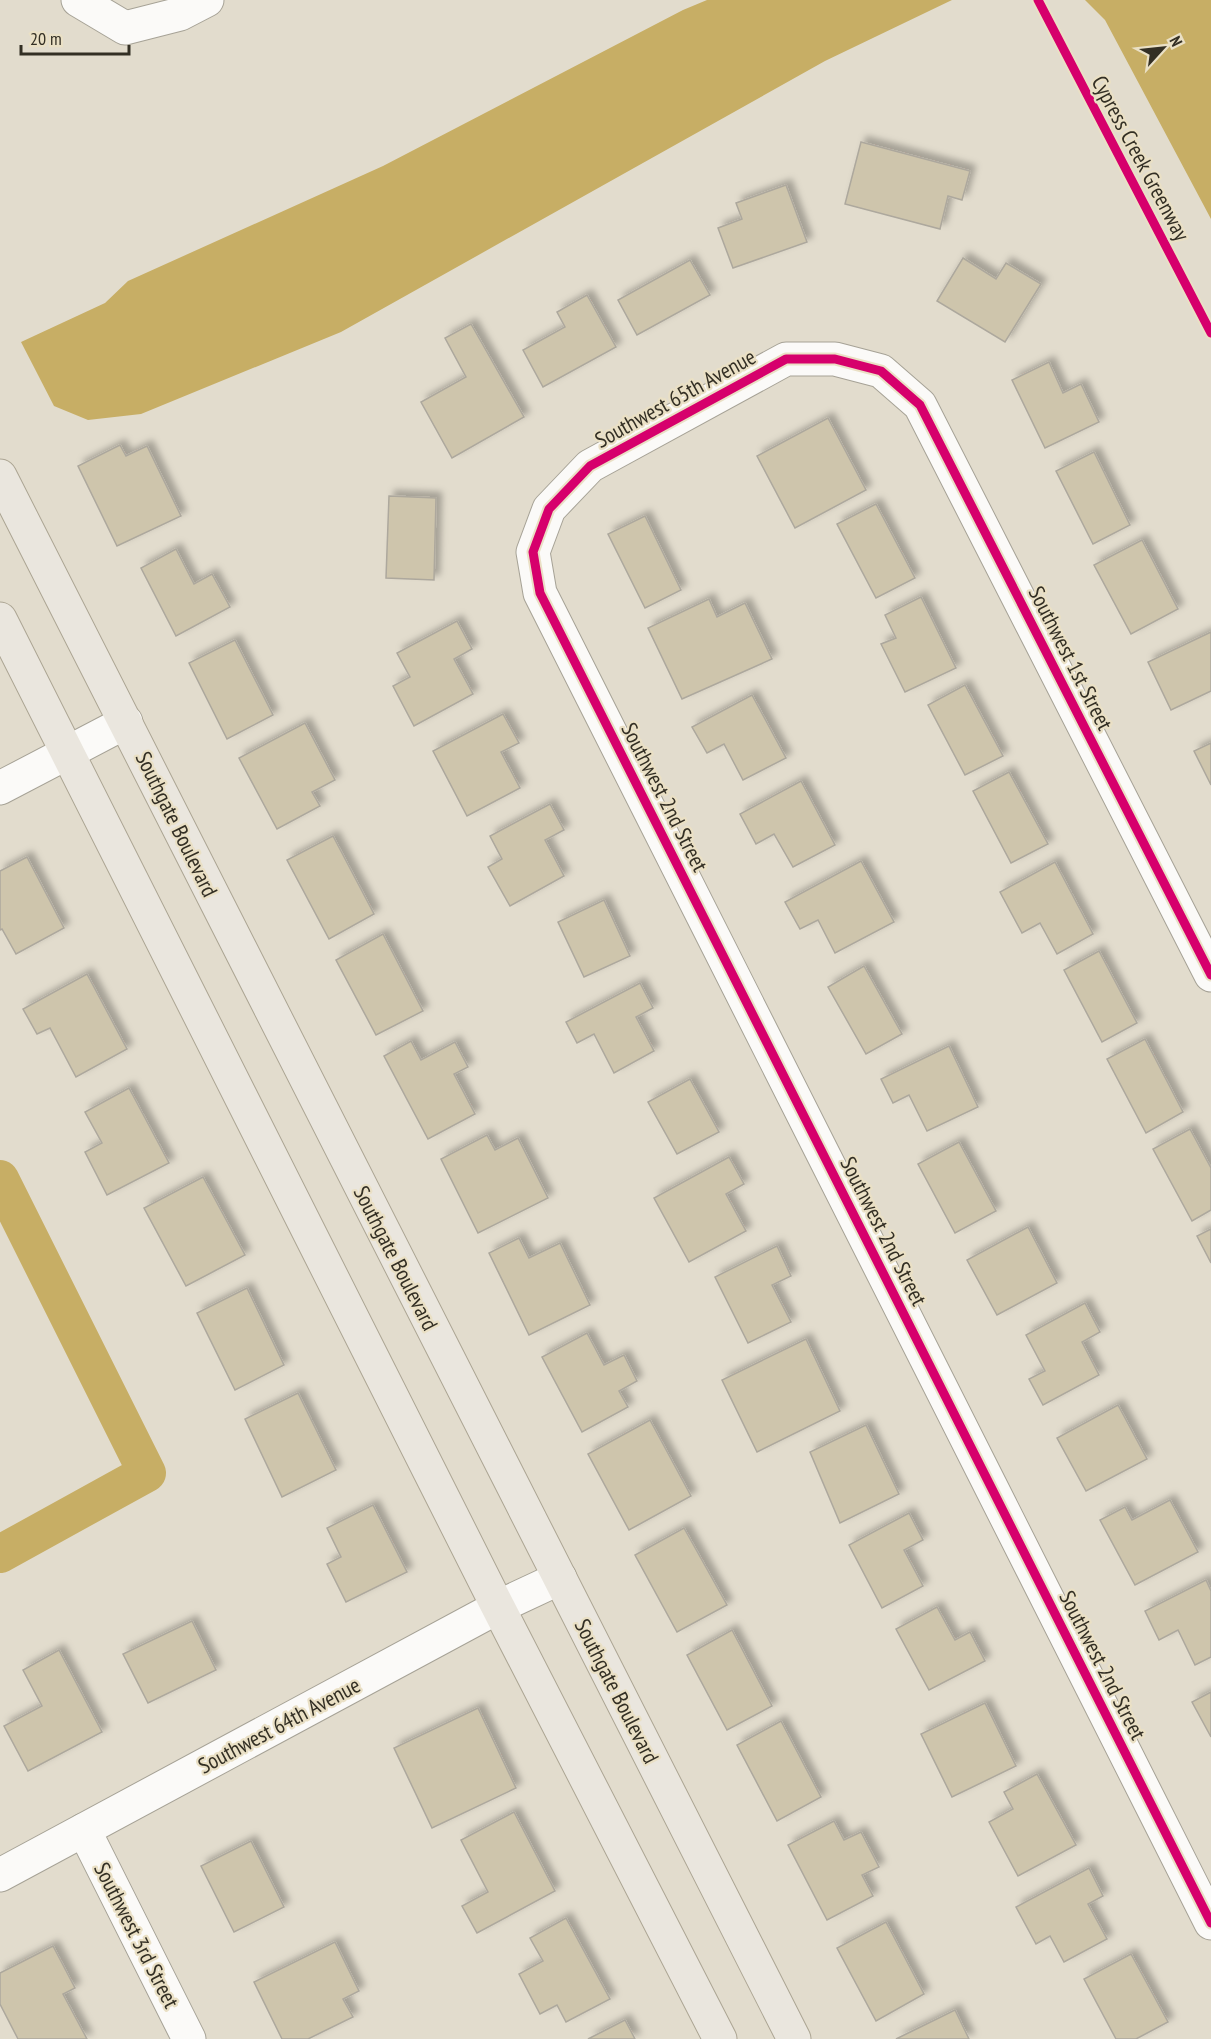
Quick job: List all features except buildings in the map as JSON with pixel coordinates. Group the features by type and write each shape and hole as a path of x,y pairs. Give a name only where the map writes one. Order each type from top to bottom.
{"main road":[{"name":"Southgate Boulevard","path":"0,476 126,722 264,1001 794,2039"},
{"path":"0,619 498,1607 720,2039"}],"street":[{"path":"78,0 125,28 180,14 207,0"},
{"name":"Southwest 65th Avenue","path":"533,552 549,509 591,466 786,359 835,358 881,371"},
{"name":"Southwest 1st Street","path":"881,371 920,405 1211,975"},
{"name":"Southwest 2nd Street","path":"533,552 540,593 1211,1923"},
{"path":"0,788 126,722"},
{"name":"Southwest 64th Avenue","path":"0,1875 498,1607 560,1578"},
{"name":"Southwest 3rd Street","path":"84,1830 189,2039"}],"shaded area":[{"path":"707,0 952,0 825,61 341,332 141,414 88,420 54,406 21,342 105,303 128,281 383,166 683,10"},
{"path":"1085,0 1211,0 1211,219 1105,20"}],"waterway":[{"path":"0,1179 147,1473 0,1554"}],"cycle path":[{"name":"Cypress Creek Greenway","path":"1038,0 1211,333"},
{"path":"1211,975 920,405 881,371 835,359 786,359 590,466 549,509 533,552 540,593 1211,1923"}]}
